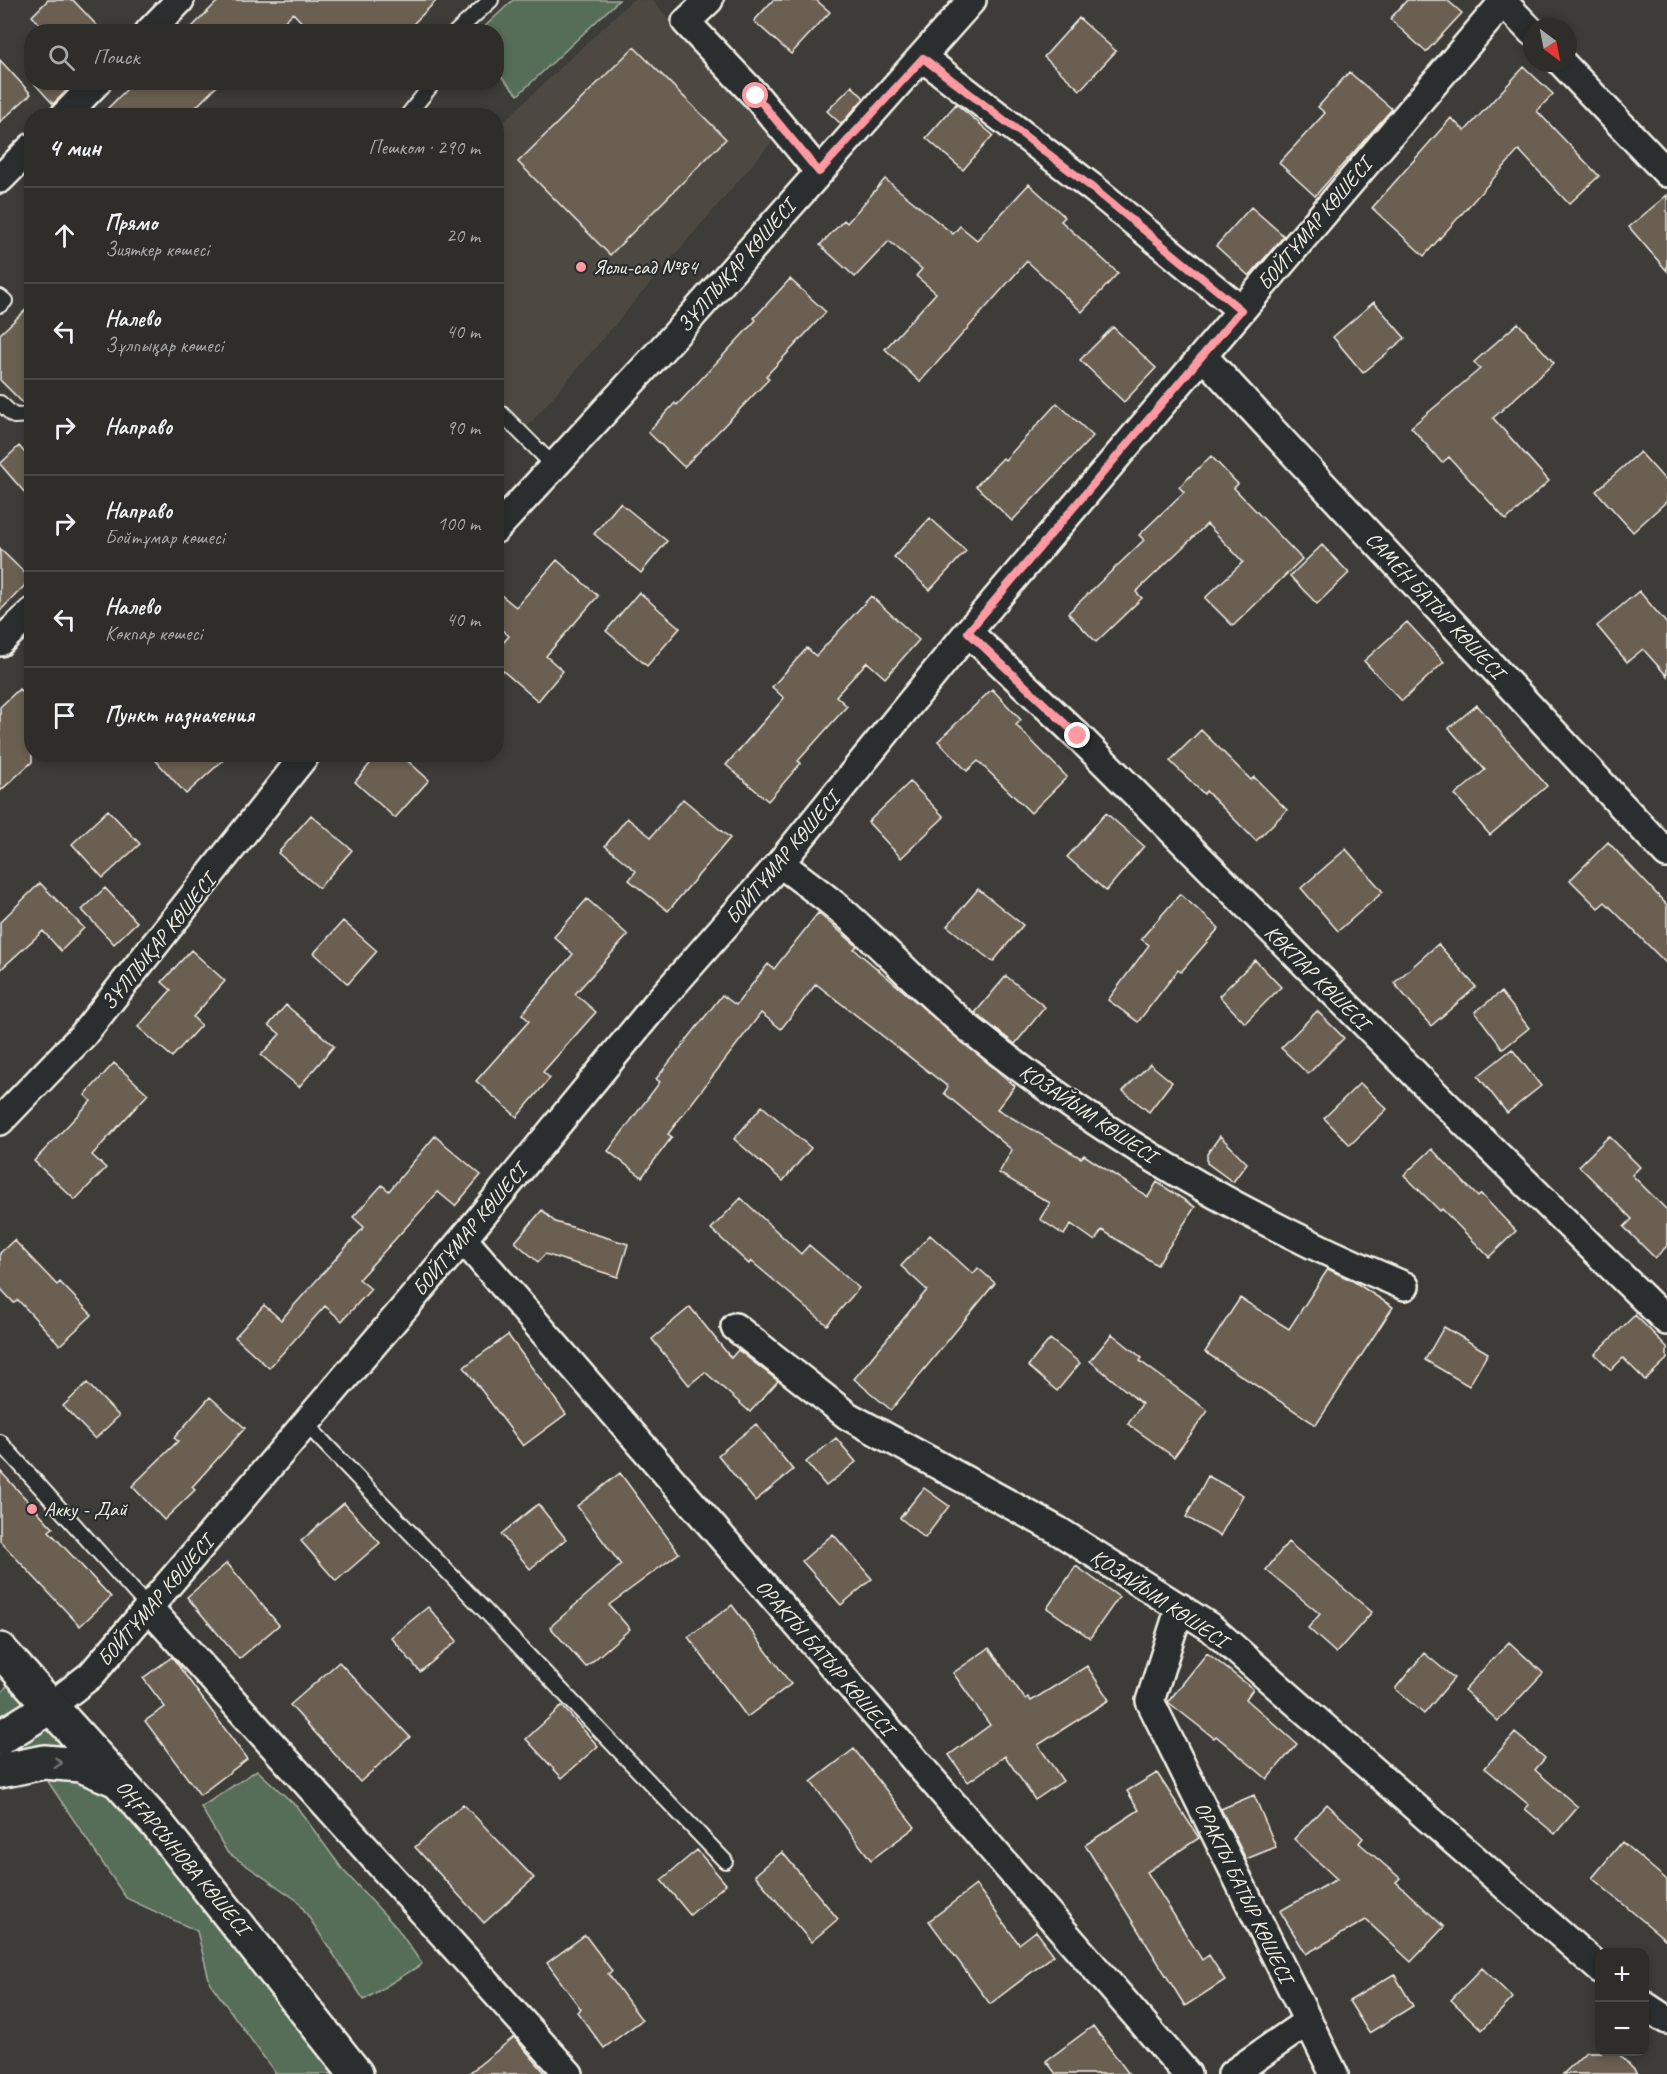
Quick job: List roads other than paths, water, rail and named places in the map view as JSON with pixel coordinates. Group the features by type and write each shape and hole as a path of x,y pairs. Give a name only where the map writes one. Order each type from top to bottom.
{"main road":[{"name":"ОҢҒАРСЫНОВА КӨШЕСІ","path":"0,1650 122,1782 254,1943 356,2074"},
{"path":"0,1738 51,1706"},
{"path":"0,1771 44,1762 81,1765 122,1782"}],"street":[{"path":"157,24 180,0"},
{"path":"709,0 686,22 756,96 819,172"},
{"name":"ЗҰЛПЫҚАР КӨШЕСІ","path":"504,520 676,334 972,0"},
{"path":"1504,1 1523,22"},
{"name":"БОЙТҰМАР КӨШЕСІ","path":"51,1706 91,1675 306,1424 463,1239 658,1002 780,862 968,632 1504,1"},
{"path":"923,58 1094,189 1241,310"},
{"path":"1571,72 1667,172"},
{"path":"72,108 89,90"},
{"path":"0,179 24,155"},
{"name":"САМЕН БАТЫР КӨШЕСІ","path":"1203,356 1667,854"},
{"path":"0,642 24,620"},
{"name":"КӨКПАР КӨШЕСІ","path":"968,632 1078,736 1413,1073 1667,1321"},
{"name":"ЗҰЛПЫҚАР КӨШЕСІ","path":"0,1121 83,1035 300,762"},
{"name":"ҚОЗАЙЫМ КӨШЕСІ","path":"780,862 846,915 970,1029 1074,1109 1225,1202 1340,1259 1405,1286"},
{"name":"ОРАКТЫ БАТЫР КӨШЕСІ","path":"463,1239 1187,2074"},
{"name":"ҚОЗАЙЫМ КӨШЕСІ","path":"735,1327 848,1416 1057,1530 1210,1627 1595,1965"},
{"name":"ОРАКТЫ БАТЫР КӨШЕСІ","path":"1180,1607 1150,1701 1334,2074"},
{"path":"149,1608 569,2074"},
{"path":"1649,2009 1667,2020"},
{"path":"1232,2074 1307,2022"}],"lane":[{"path":"465,24 491,0"},
{"path":"413,108 427,90"},
{"path":"0,297 5,301 0,305"},
{"path":"0,402 14,416 24,415"},
{"path":"504,416 554,466"},
{"path":"306,1424 725,1861"},
{"path":"0,1442 149,1608"}],"place":[{"name":"Ясли-сад №84","path":"581,267"},
{"name":"Акку - Дай","path":"32,1509"}]}
